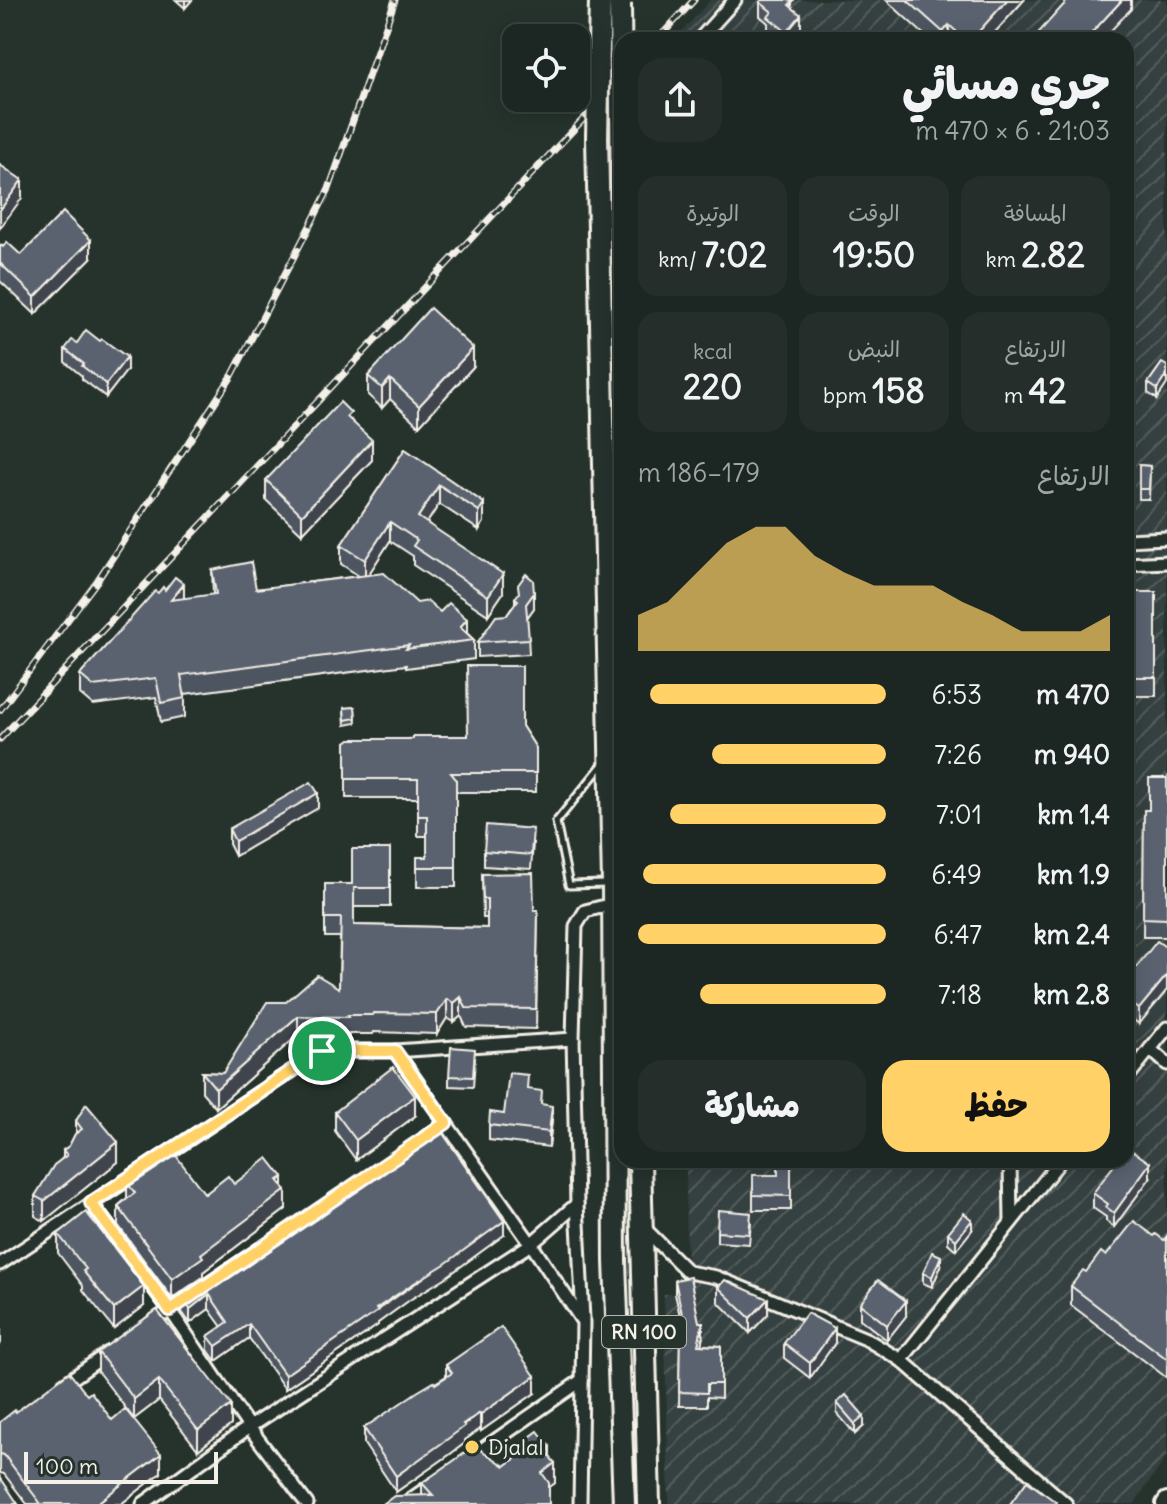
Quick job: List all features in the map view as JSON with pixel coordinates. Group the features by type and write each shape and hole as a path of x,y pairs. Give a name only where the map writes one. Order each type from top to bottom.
{"highway":[{"name":"RN 100","path":"613,1 615,32"},
{"name":"RN 100","path":"613,1 597,137 614,1078"},
{"name":"RN 100","path":"614,1168 624,1504"},
{"name":"RN 100","path":"640,1168 649,1504"}],"street":[{"path":"707,32 735,0"},
{"path":"1134,540 1167,538"},
{"path":"1134,564 1167,562"},
{"path":"580,1504 583,1322 573,1039 576,926 585,911 613,894"},
{"path":"1134,1069 1167,1028"},
{"path":"0,1264 322,1051 395,1051 573,1039"},
{"path":"1150,1049 1167,1064"},
{"path":"395,1051 583,1322"},
{"path":"420,1141 446,1123"},
{"path":"1010,1168 1011,1222"},
{"path":"901,1360 1055,1168"},
{"path":"91,1203 307,1504"},
{"path":"143,1504 249,1427 531,1244 577,1204"},
{"path":"641,1225 688,1272 716,1277 884,1348 1066,1504"},
{"path":"144,1328 275,1239"},
{"path":"52,1392 118,1346"},
{"path":"455,1469 582,1380"},
{"path":"404,1504 442,1477"}],"lane":[{"path":"610,756 556,822 569,885 613,894"}],"shaded area":[{"path":"711,0 1167,0 1167,1456 1134,1504 669,1504 664,1294 687,1294 686,1168 1134,1168 1134,32 681,32"}],"building":[{"path":"789,0 792,2 789,5 801,15 787,32 768,17 772,12 760,2"},
{"path":"907,0 1007,0 978,32 957,32 949,25 943,32"},
{"path":"1068,0 1122,0 1092,32 1039,32"},
{"path":"0,165 22,180 0,210"},
{"path":"63,212 91,240 35,297 0,263 0,245 3,247 7,242 21,255"},
{"path":"430,308 473,348 419,406 390,379 382,388 368,376"},
{"path":"86,330 127,357 106,384 65,349 72,340 77,343"},
{"path":"1162,363 1167,366 1167,374 1157,389 1148,383"},
{"path":"340,402 351,413 347,417 372,440 302,515 266,480"},
{"path":"405,449 484,503 479,511 439,485 418,517 503,574 488,596 413,546 417,540 390,522 365,560 341,545"},
{"path":"1139,465 1150,466 1149,489 1139,489"},
{"path":"251,562 256,589 384,573 417,603 428,601 440,612 449,603 467,619 460,627 474,640 406,649 409,645 181,675 185,698 161,703 156,678 93,686 80,675 155,591 158,593 163,587 165,590 175,577 184,584 171,600 216,594 212,570"},
{"path":"526,574 533,580 534,593 526,604 529,639 478,642 496,616 507,615 518,600 515,598 519,593 518,585"},
{"path":"1134,592 1156,592 1156,677 1134,677"},
{"path":"467,666 522,666 522,726 536,748 536,773 451,773 456,779 456,867 417,867 417,857 427,857 427,816 418,816 418,779 346,779 346,742 350,739 468,736"},
{"path":"355,707 356,718 345,720 344,708"},
{"path":"1149,778 1167,778 1167,919 1143,918 1144,810 1149,810"},
{"path":"311,782 318,793 235,841 229,829"},
{"path":"486,825 533,829 531,855 484,851"},
{"path":"352,849 390,849 390,888 354,888 354,925 487,928 487,899 483,899 482,874 533,873 534,910 538,910 536,1009 466,1008 461,997 454,1003 447,999 437,1014 298,1016 216,1089 202,1072 223,1073 267,1002 286,1002 317,975 339,988 341,918 325,918 325,884 352,884"},
{"path":"1157,941 1167,948 1167,975 1139,1009 1134,1006 1134,970"},
{"path":"451,1047 475,1049 473,1077 449,1076"},
{"path":"393,1067 415,1096 356,1140 335,1112"},
{"path":"509,1073 528,1075 527,1089 542,1091 541,1104 552,1106 549,1132 489,1125 490,1112 504,1114"},
{"path":"86,1104 118,1142 44,1201 35,1196 54,1165 67,1155 63,1150 82,1129 76,1121"},
{"path":"437,1125 504,1221 285,1375 249,1324 216,1346 208,1336 228,1322 209,1294 190,1309 182,1298 214,1276 217,1281 250,1256 248,1253 278,1233 280,1235"},
{"path":"171,1149 205,1194 228,1176 234,1184 268,1158 283,1177 278,1180 286,1190 172,1279 118,1206 135,1193 127,1183"},
{"path":"1134,1152 1150,1163 1114,1213 1093,1193 1112,1168 1134,1168"},
{"path":"778,1168 791,1168 791,1196 753,1195 753,1175 778,1175"},
{"path":"718,1210 751,1213 749,1234 717,1232"},
{"path":"86,1212 144,1286 114,1309 58,1234"},
{"path":"964,1213 972,1220 956,1240 948,1233"},
{"path":"1134,1221 1154,1236 1156,1234 1164,1240 1167,1236 1167,1359 1071,1286 1101,1252 1106,1256"},
{"path":"932,1252 941,1256 932,1277 923,1273"},
{"path":"690,1277 699,1322 703,1322 698,1345 721,1346 721,1384 707,1384 707,1393 679,1392 683,1319 675,1280"},
{"path":"725,1280 768,1299 750,1318 718,1287"},
{"path":"878,1280 906,1301 887,1325 860,1304"},
{"path":"157,1310 231,1405 198,1430 159,1380 134,1399 98,1352"},
{"path":"807,1313 835,1328 810,1363 784,1343"},
{"path":"501,1327 535,1376 463,1424 465,1426 396,1476 364,1428 417,1392 452,1373 446,1365"},
{"path":"69,1372 87,1395 91,1392 112,1420 125,1409 161,1454 96,1504 41,1504 4,1455 0,1454 0,1422"},
{"path":"846,1395 864,1416 855,1424 837,1403"},
{"path":"538,1431 550,1447 546,1452 555,1463 542,1473 549,1483 549,1504 383,1504 394,1496 433,1495 422,1483 475,1446 505,1466 519,1456 514,1449"},
{"path":"0,1477 18,1504 0,1504"},
{"path":"1027,1481 1056,1502 1055,1504 1010,1504"}],"railway":[{"path":"0,710 97,581 232,376 329,189 395,0"},
{"path":"664,32 694,0"},
{"path":"0,739 614,87"}],"place":[{"name":"Djalal","path":"472,1447"}],"route":[{"path":"322,1051 395,1051 446,1123 170,1310 91,1203 322,1051"}]}
